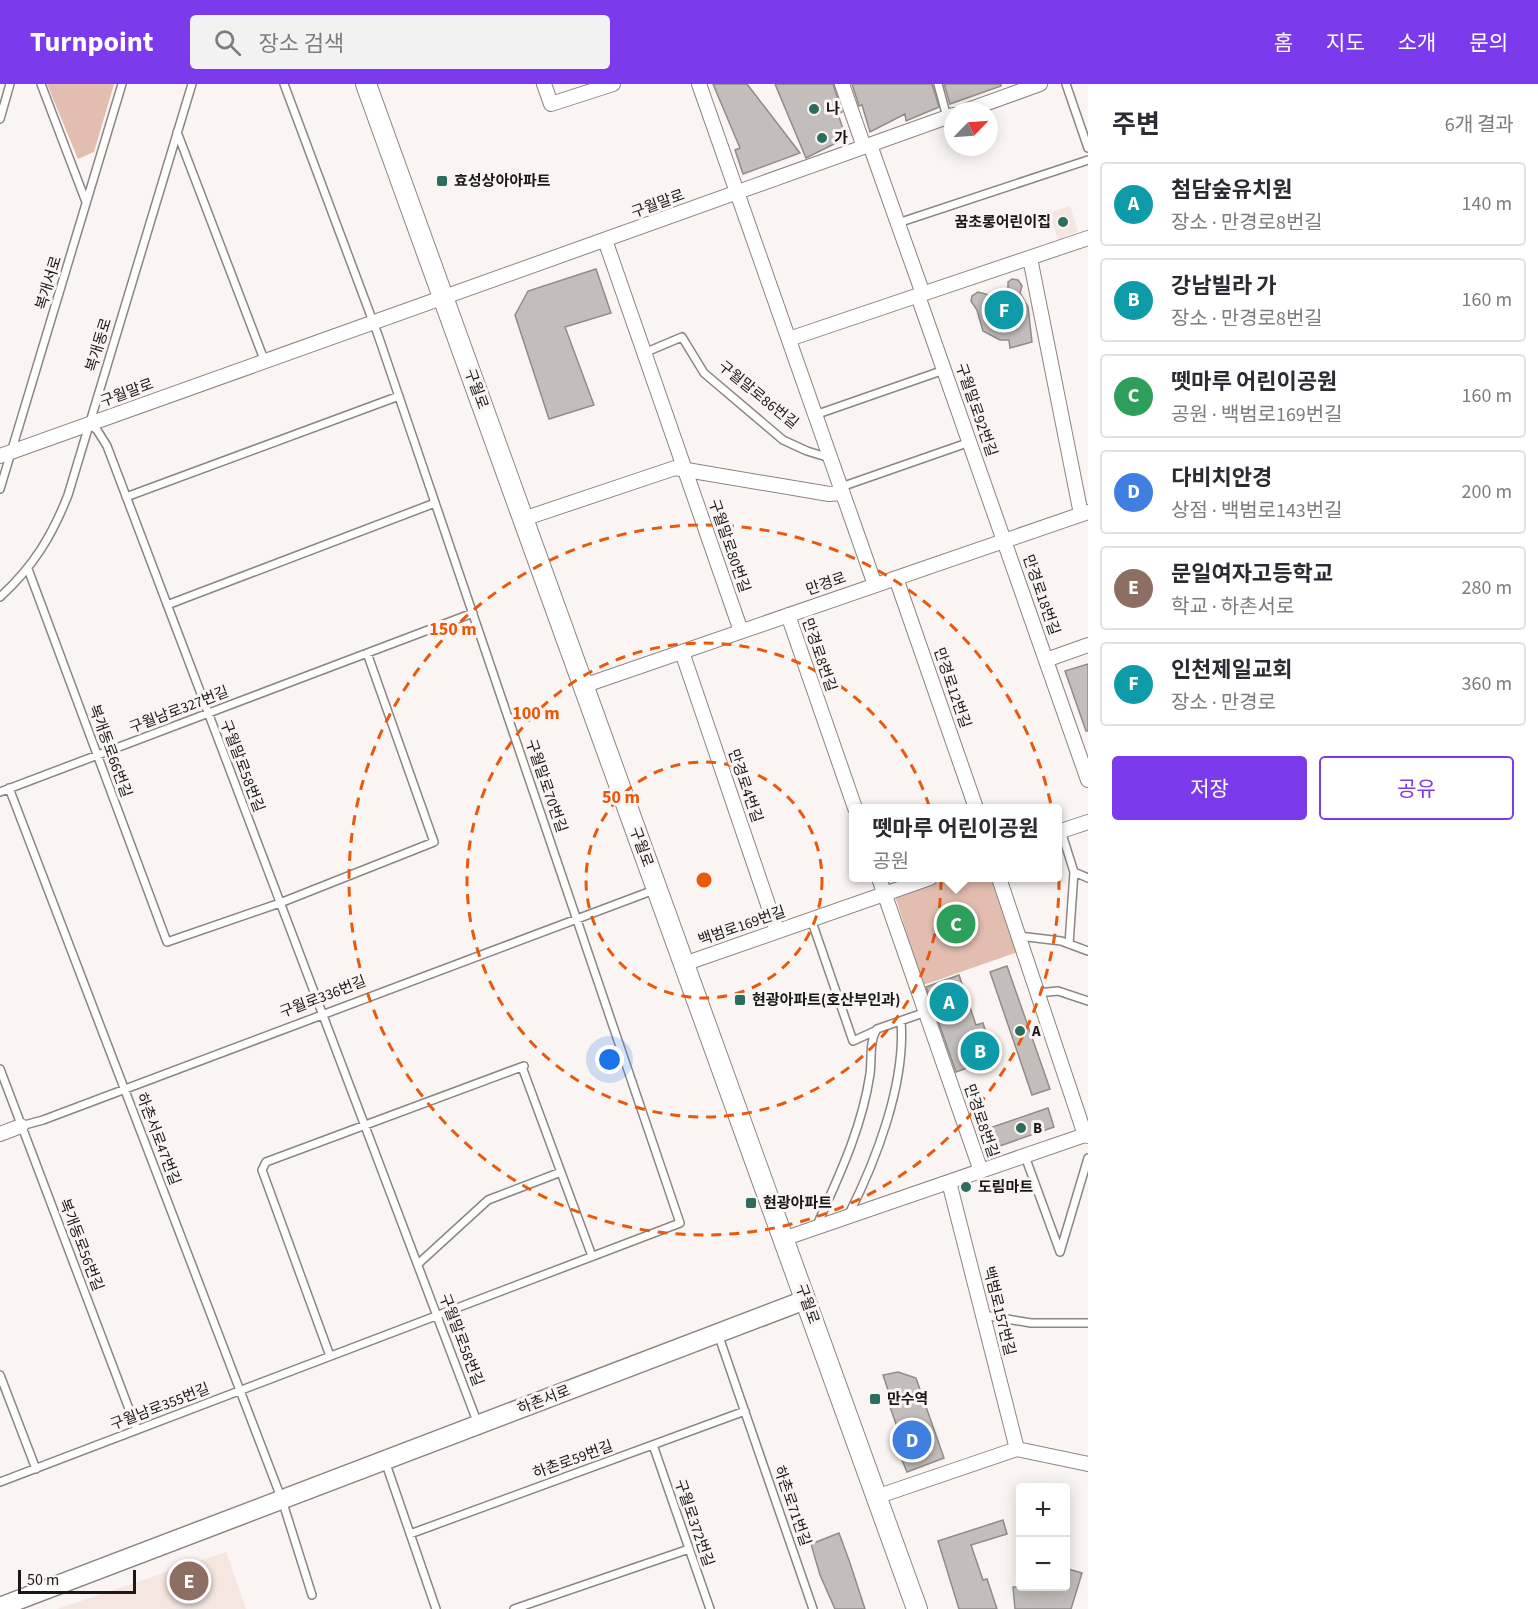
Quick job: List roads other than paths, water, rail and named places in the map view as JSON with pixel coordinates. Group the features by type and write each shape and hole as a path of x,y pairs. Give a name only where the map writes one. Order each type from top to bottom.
{"main road":[{"name":"구월로","path":"366,84 917,1609"}],"street":[{"path":"544,84 551,104 613,84"},
{"name":"구월말로86번길","path":"699,84 875,585"},
{"name":"구월말로92번길","path":"842,84 898,223 944,370 1004,541"},
{"path":"990,102 1039,84"},
{"name":"구월말로","path":"6,454 944,118"},
{"path":"789,339 1088,238"},
{"name":"구월말로80번길","path":"605,240 741,631"},
{"name":"만경로","path":"583,686 1084,513 1030,258"},
{"path":"523,519 675,468 685,471"},
{"name":"구월말로80번길","path":"685,471 829,494 842,490"},
{"name":"만경로18번길","path":"1004,541 1088,780"},
{"name":"만경로12번길","path":"896,578 975,804"},
{"name":"만경로8번길","path":"788,615 854,804"},
{"name":"만경로18번길","path":"1046,660 1088,645"},
{"name":"만경로4번길","path":"682,652 777,931"},
{"path":"1062,831 1088,822"},
{"name":"만경로8번길","path":"880,882 981,1171"},
{"name":"백범로169번길","path":"684,964 918,882"},
{"path":"783,1239 1086,1136 1000,882"},
{"name":"구월로336번길","path":"0,1134 21,1126"},
{"name":"백범로157번길","path":"949,1182 1017,1449"},
{"name":"하촌서로","path":"0,1607 806,1300"},
{"path":"876,1497 1017,1449 1088,1464"}],"lane":[{"path":"0,119 10,84"},
{"path":"41,84 86,203"},
{"name":"복개서로","path":"0,489 6,454 122,84"},
{"name":"복개동로","path":"0,597 28,569 48,542 59,519 90,424 192,84"},
{"path":"284,84 374,323"},
{"path":"938,84 945,102"},
{"path":"1066,84 1088,148"},
{"path":"177,132 265,362"},
{"path":"898,223 1088,160"},
{"name":"구월말로70번길","path":"374,323 680,1223"},
{"name":"구월말로86번길","path":"644,353 682,338 704,373 783,440 830,458"},
{"name":"구월말로86번길","path":"815,416 944,370"},
{"path":"126,497 399,396"},
{"name":"구월말로58번길","path":"90,424 97,430 107,446 478,1425"},
{"path":"842,490 970,442"},
{"path":"167,605 435,503"},
{"name":"복개동로66번길","path":"28,569 167,942 273,903 280,903"},
{"name":"구월남로327번길","path":"0,792 473,613"},
{"path":"280,903 434,842 367,653"},
{"name":"하촌서로47번길","path":"9,788 282,1500"},
{"path":"1062,838 1074,872 1069,944"},
{"path":"1074,872 1088,878"},
{"name":"구월로336번길","path":"21,1126 125,1090 657,889"},
{"path":"811,919 853,1041 877,1029 926,1012"},
{"path":"1019,936 1069,944 1088,951"},
{"path":"1038,993 1058,991 1088,1001"},
{"path":"848,1216 882,1142 903,1037 901,1021"},
{"path":"816,1228 850,1152 863,1112 870,1073 873,1035 877,1029"},
{"path":"330,1356 262,1170 266,1162 523,1066 592,1256"},
{"name":"복개동로56번길","path":"0,1069 137,1430"},
{"path":"1021,1157 1026,1159 1060,1252 1088,1158"},
{"path":"418,1264 488,1200 561,1172"},
{"name":"구월남로355번길","path":"0,1482 680,1223"},
{"path":"983,1315 1031,1323 1088,1323"},
{"name":"하촌로71번길","path":"718,1333 813,1609"},
{"path":"0,1375 36,1469"},
{"name":"하촌로59번길","path":"410,1534 745,1411"},
{"name":"구월로372번길","path":"654,1445 710,1609"},
{"path":"385,1461 436,1609"},
{"path":"282,1500 312,1595"},
{"path":"514,1609 689,1548"}],"place":[{"name":"나","path":"814,109"},
{"name":"가","path":"822,138"},
{"name":"효성상아아파트","path":"442,181"},
{"name":"꿈초롱어린이집","path":"1063,222"},
{"name":"인천제일교회","path":"1004,310"},
{"name":"뗏마루 어린이공원","path":"956,924"},
{"name":"현광아파트(호산부인과)","path":"740,1000"},
{"name":"첨담숲유치원","path":"949,1002"},
{"name":"A","path":"1020,1031"},
{"name":"강남빌라 가","path":"980,1051"},
{"name":"B","path":"1021,1128"},
{"name":"도림마트","path":"966,1187"},
{"name":"현광아파트","path":"751,1203"},
{"name":"만수역","path":"875,1399"},
{"name":"다비치안경","path":"912,1440"},
{"name":"문일여자고등학교","path":"189,1581"}]}
